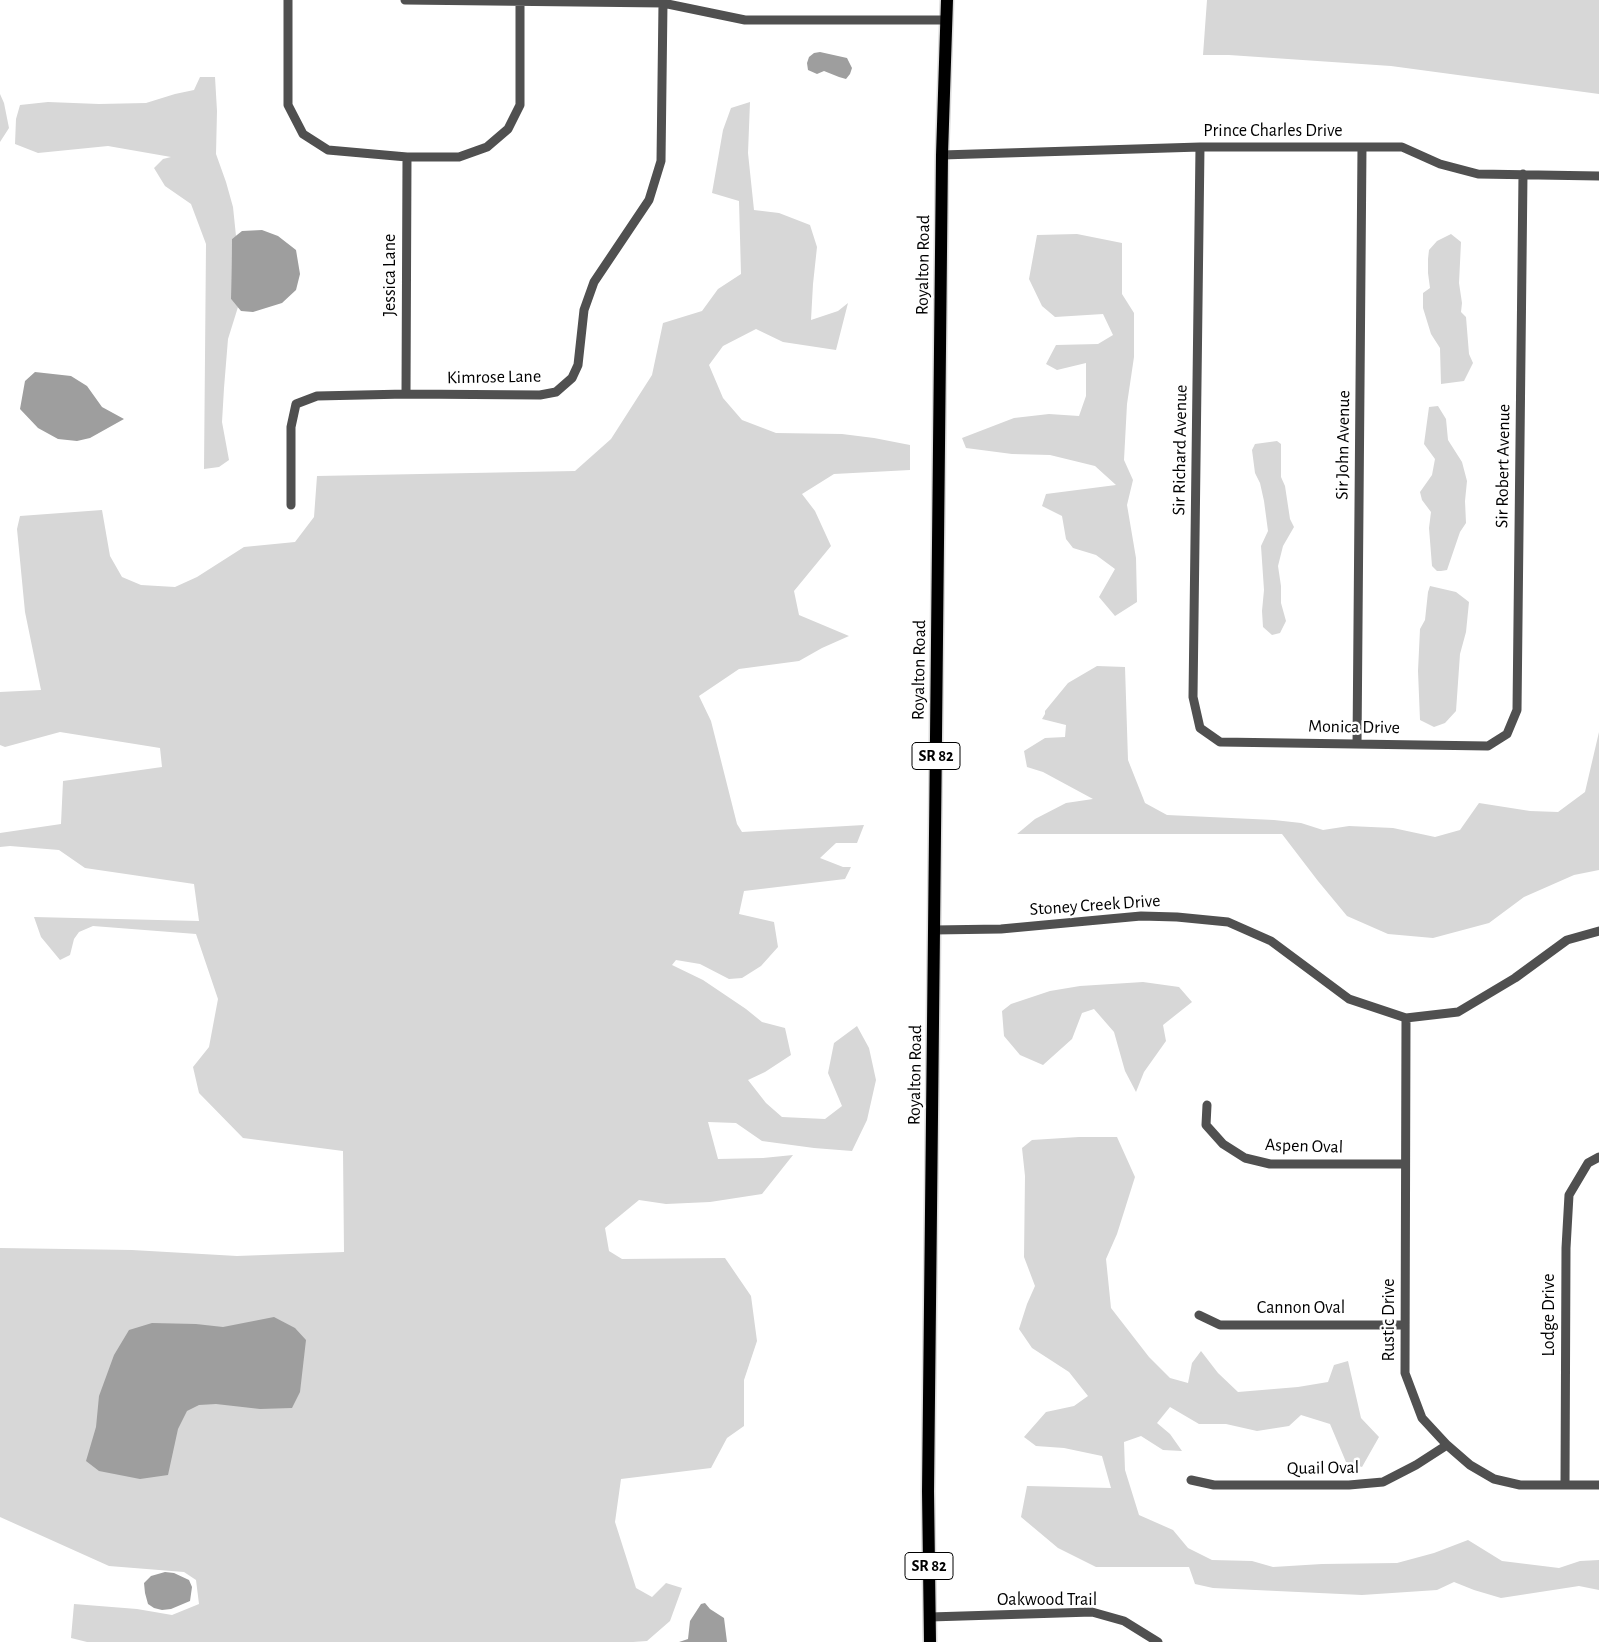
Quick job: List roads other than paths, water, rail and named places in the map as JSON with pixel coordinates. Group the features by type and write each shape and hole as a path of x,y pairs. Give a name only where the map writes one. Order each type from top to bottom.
{"main road":[{"name":"Royalton Road","path":"930,1617 928,1491 942,155 947,0"},
{"name":"SR 82","path":"930,1617 930,1642"}],"street":[{"path":"288,0 288,105 303,134 328,150 407,157 459,157 487,146 508,129 520,105 520,0"},
{"path":"405,0 663,3 745,20 946,20"},
{"name":"Kimrose Lane","path":"291,505 291,427 296,404 317,396 406,394 540,395 556,392 572,378 578,365 584,310 594,282 649,200 661,161 663,3"},
{"name":"Prince Charles Drive","path":"942,155 1200,146 1402,146 1440,164 1478,174 1599,176"},
{"name":"Sir Richard Avenue","path":"1200,146 1193,697 1200,728 1220,742"},
{"name":"Sir John Avenue","path":"1357,744 1362,147"},
{"name":"Jessica Lane","path":"406,394 407,157"},
{"name":"Sir Robert Avenue","path":"1488,746 1507,734 1517,710 1523,174"},
{"name":"Monica Drive","path":"1220,742 1488,746"},
{"name":"Stoney Creek Drive","path":"934,930 1001,929 1141,916 1177,916 1228,922 1271,941 1349,999 1406,1018 1458,1012 1515,978 1567,940 1599,931"},
{"name":"Rustic Drive","path":"1406,1018 1405,1372 1422,1418 1447,1445 1470,1465 1494,1479 1520,1485 1599,1485"},
{"name":"Aspen Oval","path":"1207,1105 1206,1125 1223,1144 1245,1158 1270,1164 1405,1164"},
{"name":"Lodge Drive","path":"1565,1485 1566,1248 1569,1195 1588,1163 1599,1157"},
{"name":"Cannon Oval","path":"1199,1316 1220,1324 1405,1325"},
{"name":"Quail Oval","path":"1191,1480 1214,1485 1349,1485 1383,1482 1416,1466 1447,1445"},
{"name":"Oakwood Trail","path":"930,1617 1092,1612 1124,1621 1158,1642"}]}
